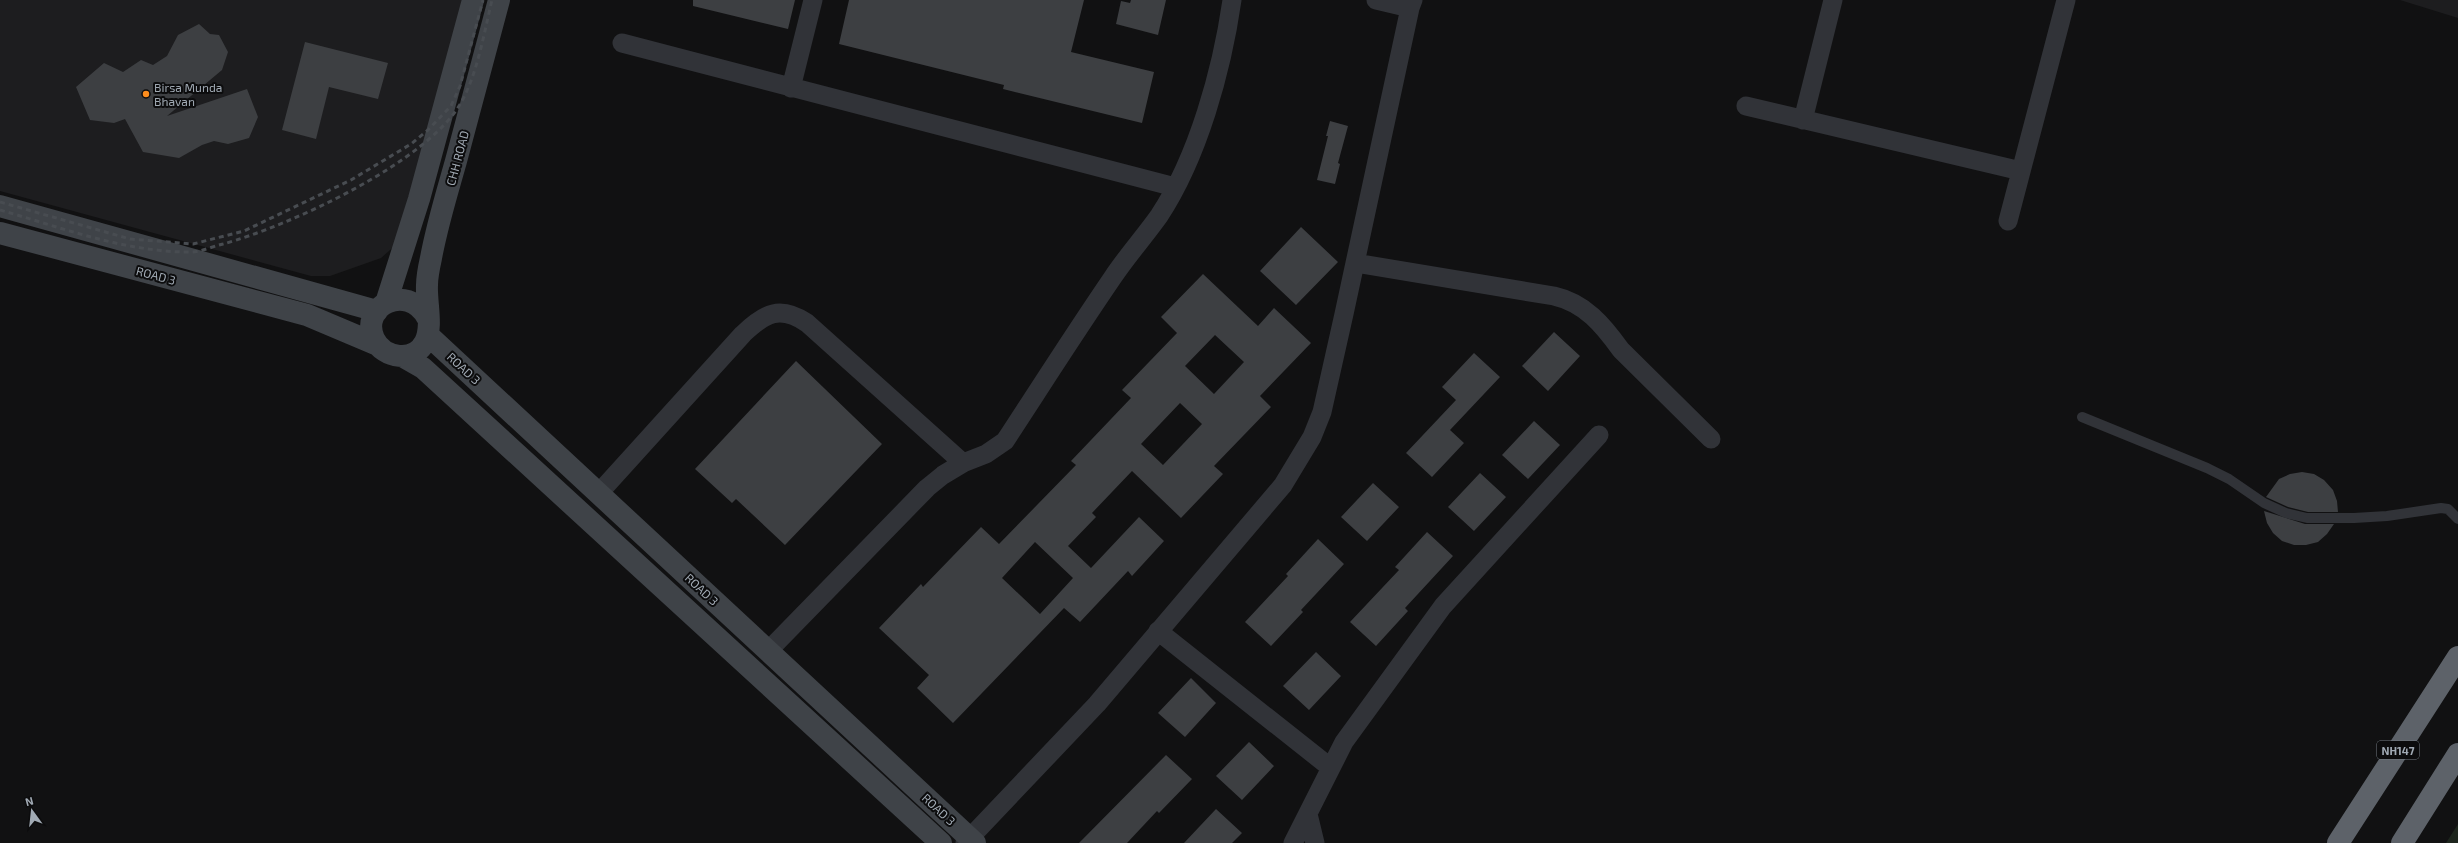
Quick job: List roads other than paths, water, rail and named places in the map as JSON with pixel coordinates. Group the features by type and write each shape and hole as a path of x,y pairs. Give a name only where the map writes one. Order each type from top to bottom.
{"highway":[{"name":"NH147","path":"2338,843 2458,657"},
{"path":"2402,843 2458,754"}],"street":[{"path":"381,307 399,299 408,300 416,304 428,326 419,350 402,356 384,352 378,345 372,329 419,199 473,0"},
{"name":"CHH ROAD","path":"428,326 427,285 436,233 499,0"},
{"path":"791,88 813,0"},
{"path":"768,650 927,488 963,463 986,454 1004,441 1114,275 1159,215 1175,187 1196,141 1217,80 1226,40 1232,0"},
{"path":"970,841 1097,704 1283,485 1312,437 1322,412 1412,4 1376,0"},
{"path":"1803,120 1833,0"},
{"path":"2008,221 2066,0"},
{"path":"622,43 1175,187"},
{"path":"1746,106 2021,171"},
{"name":"ROAD 3","path":"0,206 186,258 381,307"},
{"name":"ROAD 3","path":"0,233 307,315 378,345"},
{"path":"179,281 186,258"},
{"path":"1355,263 1554,296 1579,304 1609,334 1621,350 1711,439"},
{"path":"599,493 743,334 756,322 776,312 793,313 807,323 963,463"},
{"name":"ROAD 3","path":"428,326 599,493 970,841"},
{"name":"ROAD 3","path":"402,356 423,368 941,843"},
{"path":"1293,843 1331,768 1356,724 1443,606 1599,435"},
{"path":"1158,632 1331,768"},
{"path":"1308,814 1315,843"}],"lane":[{"path":"2082,416 2207,468 2230,479 2264,503 2286,513 2307,518 2354,518 2387,516 2441,508 2448,509 2458,519"}],"railway":[{"path":"0,202 130,239 193,244 244,231 351,180 411,144 428,130 451,106 460,86 483,0"},
{"path":"0,210 95,238 120,244 168,251 201,251 284,223 355,189 420,147 445,124 462,101 468,89 480,52 492,0"}],"place":[{"name":"Birsa Munda Bhavan","path":"146,94"}]}
